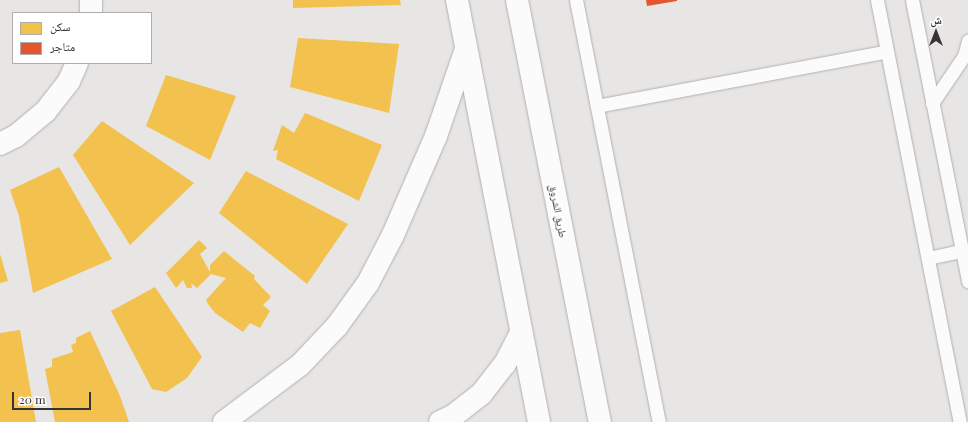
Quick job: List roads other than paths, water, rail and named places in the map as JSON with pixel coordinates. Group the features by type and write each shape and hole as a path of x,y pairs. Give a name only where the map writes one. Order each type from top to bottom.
{"street":[{"path":"91,0 91,12"},
{"path":"456,0 539,422"},
{"name":"طريق الشروق","path":"517,0 600,422"},
{"path":"224,422 300,365 337,326 368,283 393,235 436,136 466,49"},
{"path":"0,144 16,136 46,112 69,82 77,64"},
{"path":"440,422 453,416 482,393 505,364 522,332"}],"lane":[{"path":"576,0 659,422"},
{"path":"877,0 960,422"},
{"path":"912,0 968,281"},
{"path":"932,103 964,56 968,41"},
{"path":"597,106 887,51"},
{"path":"928,258 962,251"}]}
